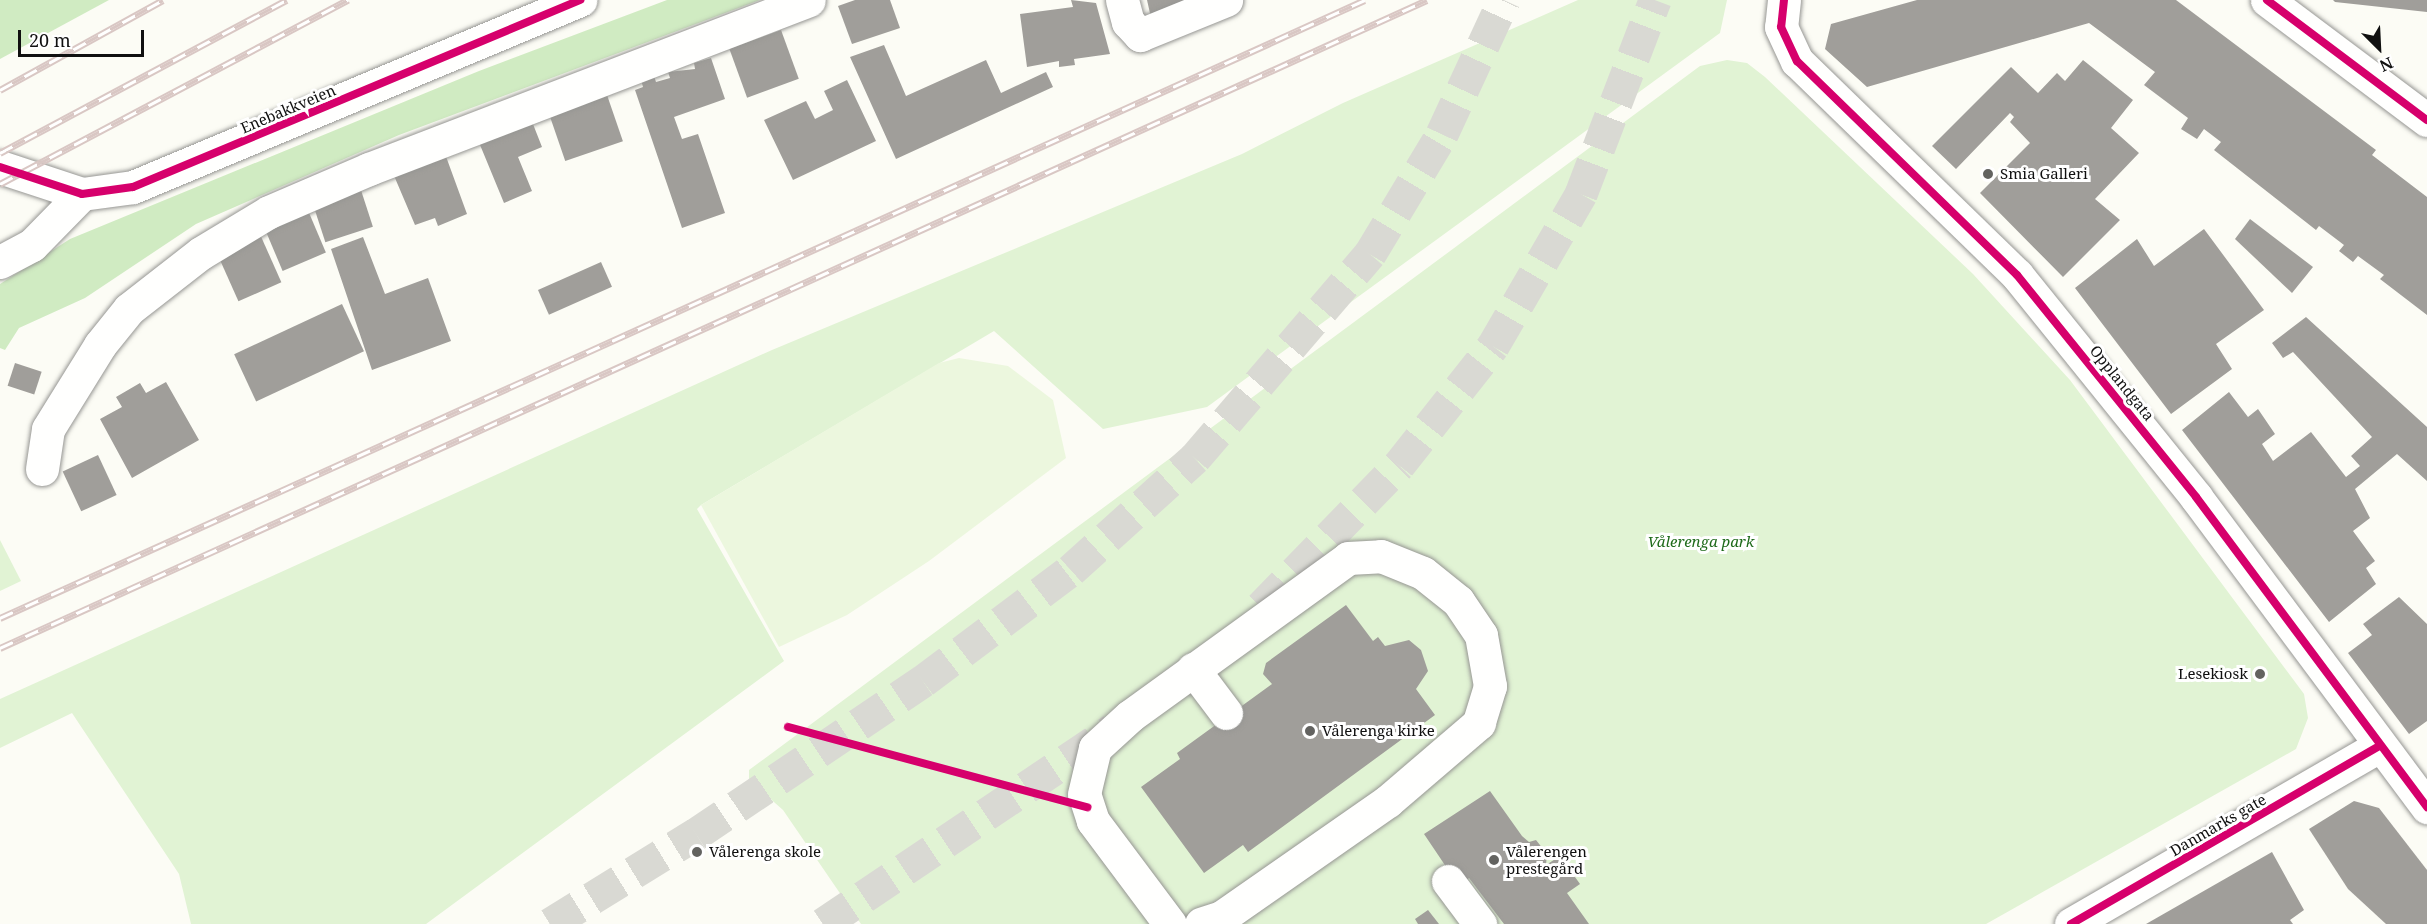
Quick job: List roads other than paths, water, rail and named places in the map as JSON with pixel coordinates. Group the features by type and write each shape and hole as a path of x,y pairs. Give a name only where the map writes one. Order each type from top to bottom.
{"street":[{"name":"Enebakkveien","path":"82,194 153,179 580,0"},
{"path":"42,469 48,429 100,345 129,309 201,253 269,212 369,168 809,0"},
{"path":"1122,0 1128,22 1140,35 1226,0"},
{"name":"Opplandgata","path":"1784,0 1781,27 1797,61 2017,275 2196,497 2378,747 2427,807"},
{"path":"2267,0 2427,120"},
{"path":"0,167 82,194 32,245 0,262"},
{"path":"1170,924 1100,832 1084,794 1095,748 1193,669 1330,569 1369,554 1423,573 1458,601 1481,635 1490,686 1479,723 1451,752 1221,917 1201,924"},
{"path":"1193,669 1226,713"},
{"name":"Danmarks gate","path":"2071,924 2378,747"},
{"path":"1448,881 1480,924"}],"tunnel":[{"path":"550,924 696,834 923,681 1071,570 1195,458 1370,254 1442,134 1504,0"},
{"path":"1261,607 1399,465 1493,346 1581,194 1655,0"},
{"path":"823,924 1113,729"}],"railway":[{"path":"0,90 163,0"},
{"path":"0,153 287,0"},
{"path":"0,184 348,0"},
{"path":"0,618 1365,0"},
{"path":"0,648 1427,0"}],"place":[{"name":"Smia Galleri","path":"1988,174"},
{"name":"Lesekiosk","path":"2260,674"},
{"name":"Vålerenga kirke","path":"1310,731"},
{"name":"Vålerenga skole","path":"697,852"},
{"name":"Vålerengen prestegård","path":"1494,860"}],"park label":[{"name":"Vålerenga park","path":"1701,542"}]}
